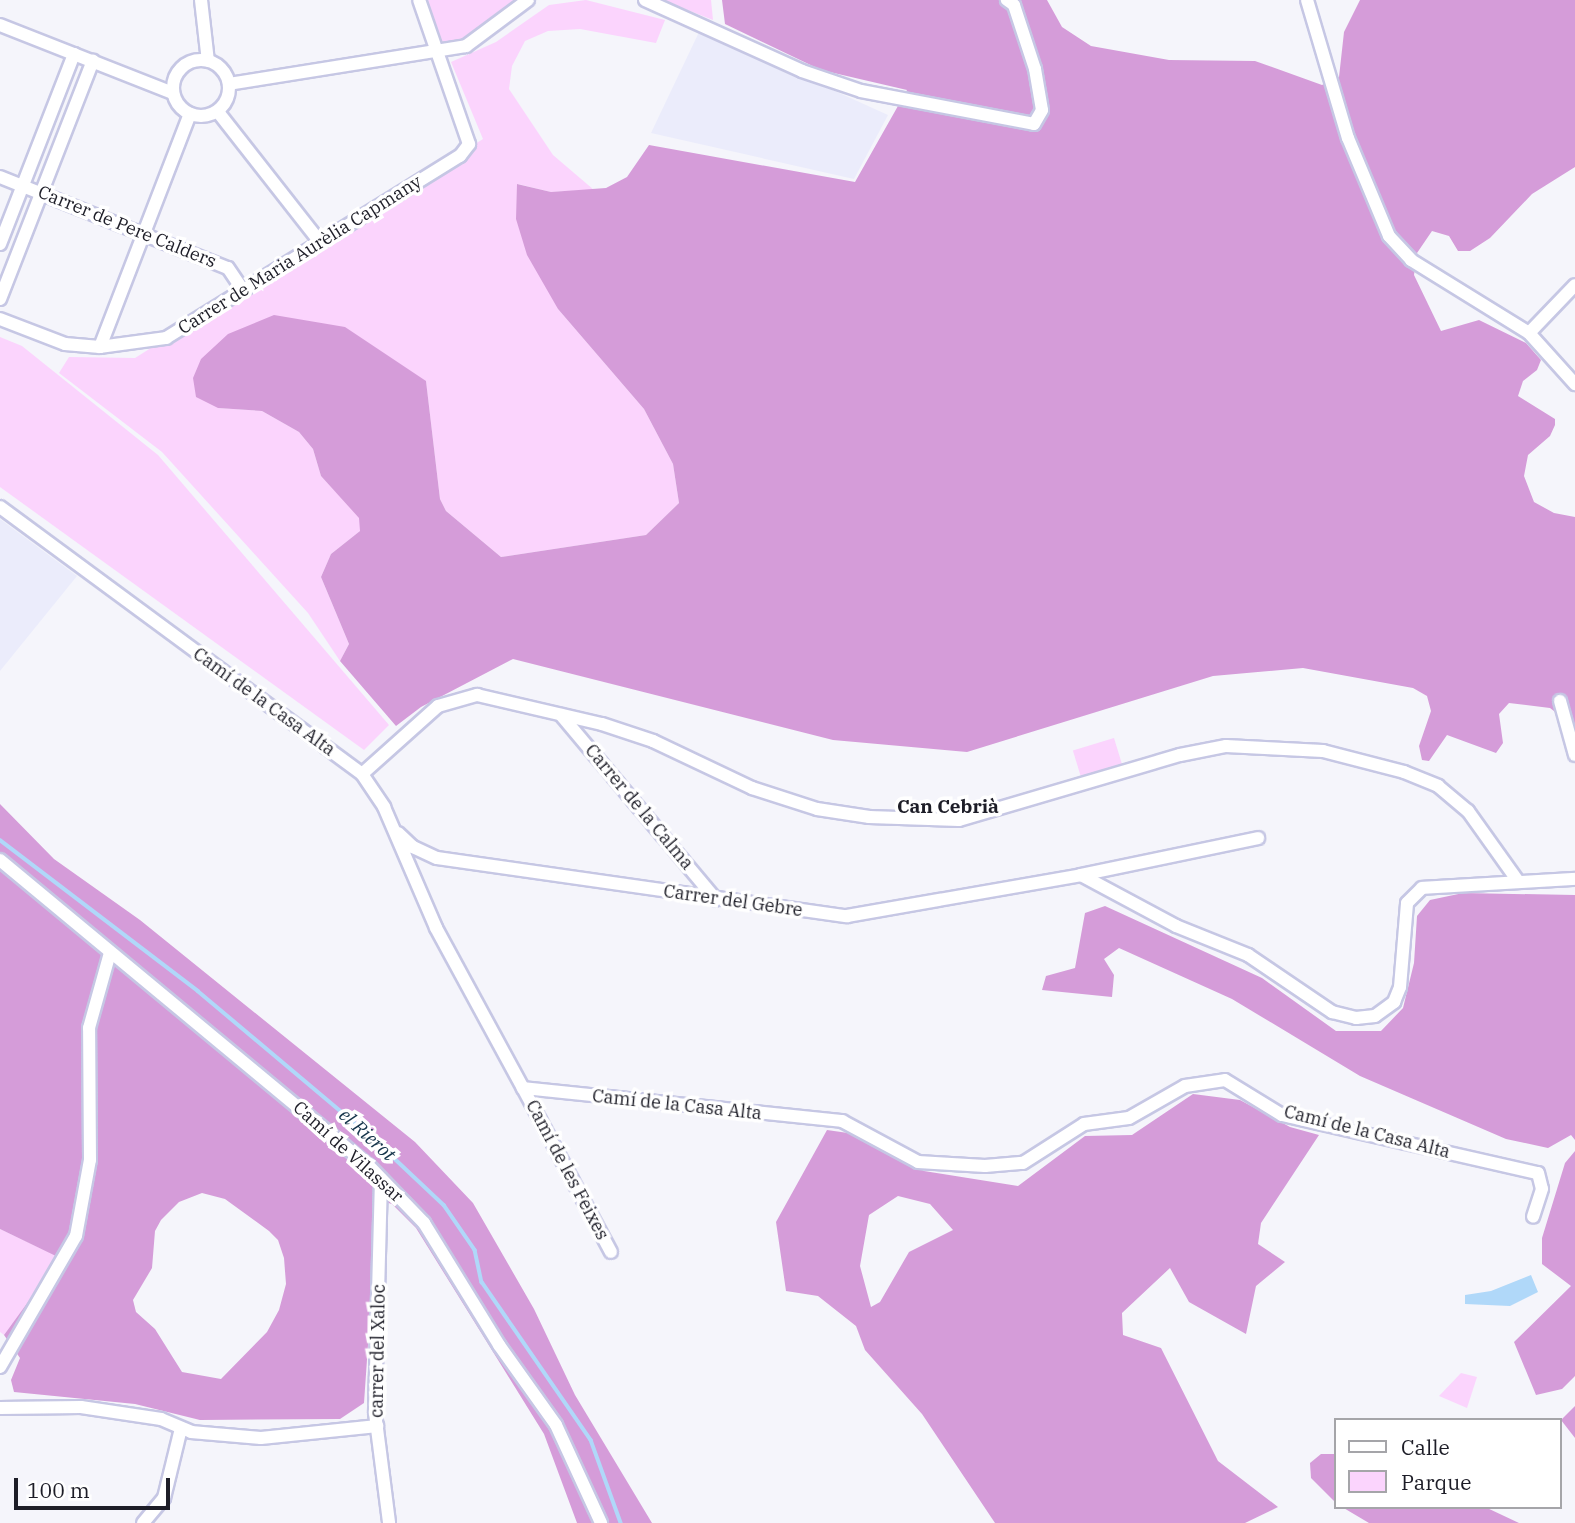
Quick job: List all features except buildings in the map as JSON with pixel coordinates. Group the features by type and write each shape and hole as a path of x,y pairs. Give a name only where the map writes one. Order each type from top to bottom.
{"street":[{"path":"201,0 208,61"},
{"path":"419,0 436,54"},
{"path":"229,84 436,54 467,46 528,0"},
{"path":"645,0 802,71 861,91 1034,124 1042,110 1035,69 1014,5 1007,0"},
{"path":"1307,0 1348,138 1389,236 1412,260 1529,333 1575,384"},
{"path":"0,25 173,93"},
{"path":"0,244 74,54"},
{"name":"Carrer de Maria Aurèlia Capmany","path":"0,319 65,344 100,347 166,338 460,156 469,144 436,54"},
{"path":"0,299 93,61"},
{"path":"208,61 220,67 229,84 225,104 218,112 201,117 178,106 173,93 179,70 189,62 208,61"},
{"path":"218,112 320,242"},
{"path":"100,347 190,114"},
{"name":"Carrer de Pere Calders","path":"0,177 228,268 243,290"},
{"path":"1529,333 1575,285"},
{"name":"Camí de la Casa Alta","path":"0,507 362,774 393,828 436,928 523,1088 842,1121 918,1162 985,1166 1023,1163 1084,1124 1129,1118 1185,1086 1225,1080 1282,1115 1538,1173 1542,1189 1534,1217"},
{"path":"362,774 438,706 477,695 561,714 653,741 765,792 817,809 869,817 959,820 1180,755 1226,746 1323,751 1404,772 1438,786 1468,811 1518,881"},
{"path":"1560,701 1575,755"},
{"name":"Carrer de la Calma","path":"561,714 716,900"},
{"name":"Carrer del Gebre","path":"393,828 413,847 437,858 716,900 847,916 1081,875 1258,838"},
{"name":"Camí de Vilassar","path":"0,860 5,873 110,953 381,1179 424,1223 499,1345 556,1425 600,1523"},
{"path":"1081,875 1151,914 1248,956 1332,1012 1356,1018 1375,1016 1394,1002 1399,987 1407,903 1422,888 1575,879"},
{"path":"0,1367 76,1236 90,1160 89,1028 110,953"},
{"name":"Camí de les Feixes","path":"523,1088 611,1252"},
{"name":"carrer del Xaloc","path":"381,1179 377,1426 389,1523"},
{"path":"0,1408 81,1407 161,1419 181,1428 261,1438 377,1426"},
{"path":"143,1523 164,1498 181,1428"}],"shaded area":[{"path":"722,0 1047,0 1062,27 1091,46 1169,60 1255,61 1322,85 1339,77 1344,32 1360,0 1575,0 1575,167 1532,194 1490,238 1470,251 1458,251 1449,236 1432,231 1417,253 1414,275 1441,331 1479,320 1526,343 1541,360 1537,370 1523,381 1518,396 1555,419 1555,425 1550,436 1528,455 1524,476 1534,502 1554,513 1575,517 1575,727 1550,708 1509,703 1499,714 1503,743 1496,753 1447,735 1429,761 1422,760 1419,746 1431,711 1427,696 1413,688 1303,668 1213,676 967,752 833,740 513,659 421,707 396,726 340,661 349,644 321,577 331,554 360,531 359,518 321,476 313,449 299,432 262,411 218,408 196,397 193,378 201,359 228,334 274,315 345,327 426,381 440,499 446,511 501,557 646,535 679,503 673,464 644,409 558,309 527,255 516,219 517,184 551,192 606,188 627,177 649,145 855,182 907,90 821,70 725,24"},
{"path":"700,30 888,115 854,179 651,133"},
{"path":"0,519 77,576 0,671"},
{"path":"0,804 54,859 140,920 415,1142 473,1203 534,1309 575,1395 652,1523 577,1523 544,1434 416,1228 392,1204 378,1200 364,1403 340,1419 200,1420 135,1404 14,1392 11,1380 20,1358 4,1335 60,1258 0,1229","holes":["202,1193 225,1199 278,1240 284,1258 286,1284 279,1310 267,1332 221,1379 182,1372 155,1329 136,1312 133,1300 152,1268 155,1231 161,1220 179,1202"]},
{"path":"1463,893 1575,895 1575,1140 1571,1135 1548,1148 1506,1139 1360,1076 1232,999 1119,948 1104,959 1114,975 1112,997 1042,990 1046,976 1075,968 1085,913 1105,906 1262,978 1336,1031 1381,1031 1403,1008 1414,963 1417,916 1430,900"},
{"path":"1193,1094 1240,1100 1290,1127 1319,1135 1261,1223 1258,1244 1285,1262 1256,1286 1246,1334 1189,1302 1170,1268 1122,1313 1123,1335 1161,1348 1218,1461 1278,1507 1245,1523 995,1523 922,1414 865,1350 856,1326 818,1296 786,1291 776,1222 827,1130 862,1135 924,1171 1018,1186 1085,1136 1132,1135","holes":["898,1196 930,1204 953,1230 909,1252 880,1302 871,1307 860,1266 869,1215"]},
{"path":"1575,1151 1575,1376 1562,1389 1536,1395 1514,1342 1571,1286 1542,1264 1542,1238 1565,1163"},
{"path":"1575,1406 1575,1438 1561,1420"},
{"path":"1321,1454 1334,1454 1334,1501 1311,1478 1310,1463"},
{"path":"1345,1509 1489,1509 1519,1523 1369,1523"}],"green space":[{"path":"419,0 521,0 468,41 442,49"},
{"path":"586,0 665,20 656,43 580,29 548,31 525,41 512,66 509,89 553,155 594,190 551,192 518,184 558,309 644,409 673,464 679,503 646,535 501,557 446,511 440,499 426,381 218,408 262,411 299,432 313,449 321,476 360,518 360,531 331,554 321,577 349,644 340,661 308,613 162,452 59,373 69,357 135,358 483,139 451,62 496,42 549,5"},
{"path":"662,0 711,0 713,20"},
{"path":"0,337 22,346 158,455 389,725 364,750 0,487"},
{"path":"1114,738 1122,765 1081,777 1073,751"},
{"path":"0,1229 61,1258 4,1335 0,1332"},
{"path":"1461,1373 1477,1377 1467,1408 1439,1396"}],"water":[{"path":"1531,1275 1538,1292 1510,1306 1465,1304 1465,1295 1491,1291"}],"waterway":[{"name":"el Rierot","path":"0,840 198,991 375,1140 444,1205 475,1250 482,1282 591,1440 621,1523"}],"district":[{"name":"Can Cebrià","path":"948,807"}]}
